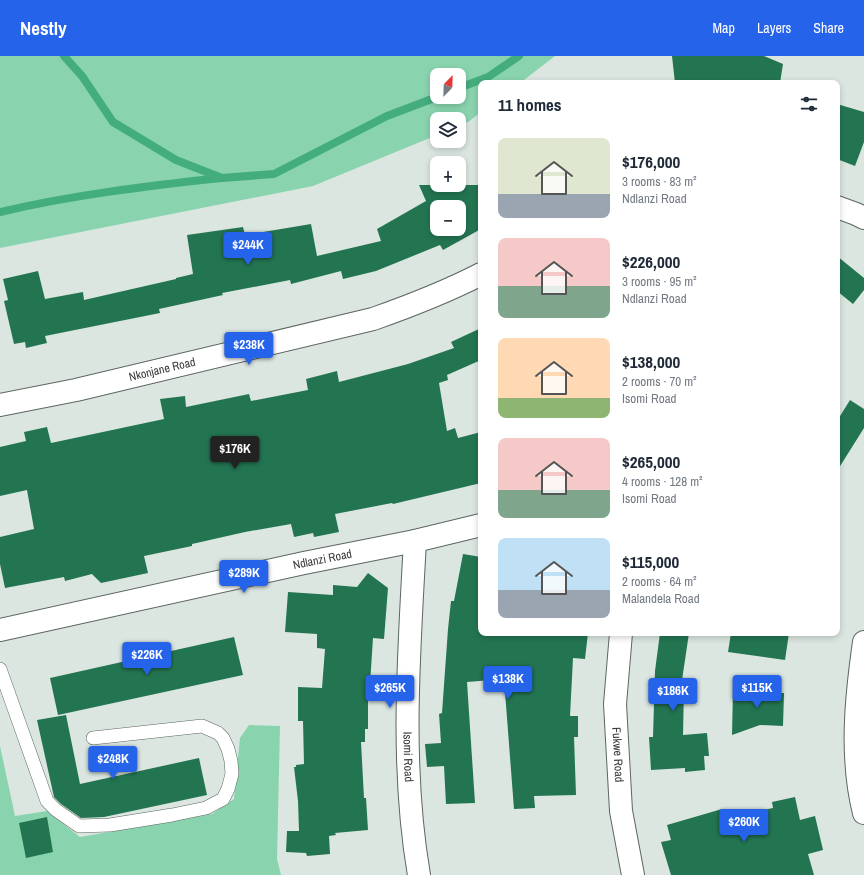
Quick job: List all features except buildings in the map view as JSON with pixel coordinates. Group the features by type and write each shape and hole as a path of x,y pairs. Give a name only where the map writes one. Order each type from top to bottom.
{"street":[{"path":"840,208 864,218"},
{"name":"Nkonjane Road","path":"0,406 76,390 373,318 419,303 478,276"},
{"name":"Ndlanzi Road","path":"0,630 297,565 415,541 478,526"},
{"name":"Isomi Road","path":"415,541 407,700 410,807 413,839 419,875"},
{"name":"Fukwe Road","path":"621,636 615,704 620,811 633,875"},
{"path":"864,642 856,712 855,745 861,800 864,813"}],"lane":[{"path":"0,669 47,802 79,826 110,825 206,808 223,799 228,789 232,774 228,749 223,738 218,733 202,726 93,738"}],"green space":[{"path":"0,56 555,56 524,80 478,80 478,114 466,123 466,112 430,112 430,138 313,186 0,248"},
{"path":"249,725 280,726 277,859 281,875 0,875 0,746 15,816 47,811 80,837 212,814 234,799 240,738"}],"waterway":[{"path":"64,56 82,76 113,122 176,160 222,178 274,174 387,116 430,100"},
{"path":"480,80 488,77 519,56"},
{"path":"466,85 478,81"},
{"path":"0,212 82,196 221,178"}]}
